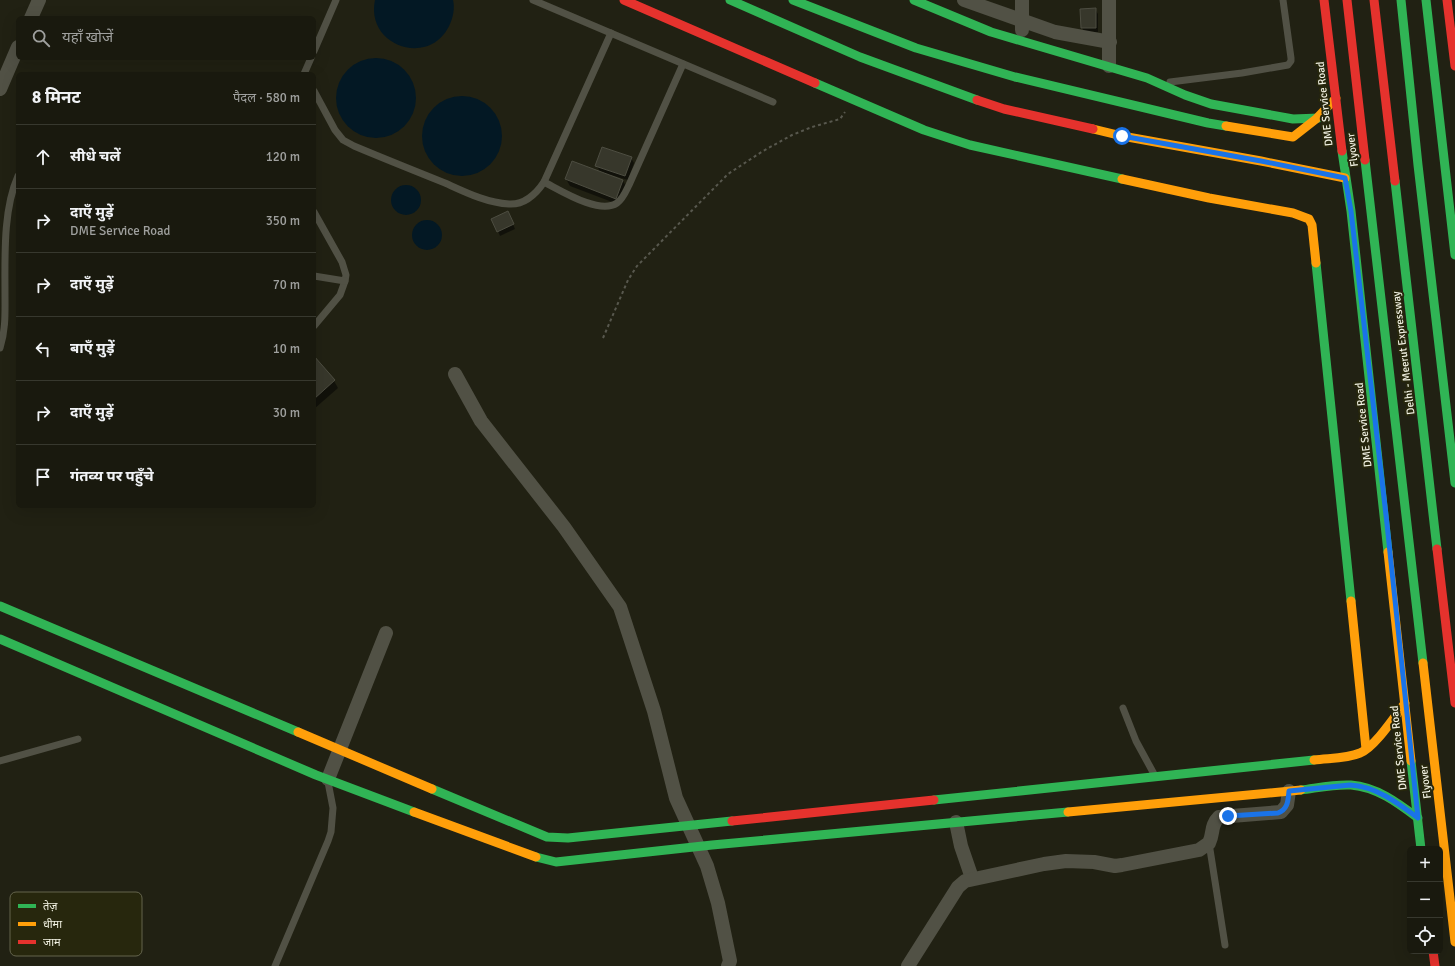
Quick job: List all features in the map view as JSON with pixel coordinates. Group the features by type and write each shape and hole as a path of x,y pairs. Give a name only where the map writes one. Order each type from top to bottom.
{"main road":[{"path":"624,0 924,130 970,145 1209,198 1293,213 1309,219 1312,225 1313,233 1366,750"},
{"path":"730,0 860,57 992,102 1122,136 1345,178"},
{"path":"793,0 916,48 999,76 1159,112 1271,134 1293,137 1319,118 1336,98"},
{"path":"914,0 937,5 991,32 1147,78 1185,95 1211,104 1293,119 1319,118"},
{"name":"DME Service Road","path":"1324,0 1345,178 1352,218 1421,846"},
{"name":"Flyover","path":"1347,0 1455,942"},
{"name":"Delhi - Meerut Expressway","path":"1374,0 1455,703"},
{"path":"1401,0 1418,165 1455,483"},
{"path":"1426,0 1455,255"},
{"path":"1447,0 1455,66"},
{"path":"0,606 547,837 568,838 716,822 1100,785 1155,776 1349,756 1366,750 1382,734 1405,704"},
{"path":"0,639 328,780 548,861 572,861 705,845 956,822 1102,805 1289,791 1340,785 1360,785 1368,788 1401,805 1418,818"},
{"path":"1433,954 1435,966"}],"street":[{"path":"32,16 39,0"},
{"path":"964,0 1055,32 1110,42"},
{"path":"1021,41 1022,0"},
{"path":"1109,0 1109,66"},
{"path":"0,89 16,52"},
{"path":"455,374 481,421 564,528 620,607 654,711 676,798 689,825 705,845 708,866 718,903 730,960 728,966"},
{"path":"328,780 386,633"},
{"path":"908,966 958,887 972,878 997,875 1044,864 1066,861 1082,861 1115,866 1198,850 1210,843 1214,823 1219,817 1280,812 1287,805 1289,791"},
{"path":"956,822 961,846 972,878"}],"lane":[{"path":"316,46 336,0"},
{"path":"533,0 773,102"},
{"path":"1158,83 1242,73 1288,65 1291,58 1283,0"},
{"path":"316,95 335,130 343,140 354,146 480,198 516,204 533,196 544,182 611,33"},
{"path":"305,72 310,60"},
{"path":"544,182 592,204 609,206 616,204 622,198 629,185 683,64"},
{"path":"0,348 6,322 6,242 10,200 16,182"},
{"path":"316,216 345,270 345,282 340,295 316,324"},
{"path":"316,276 345,282"},
{"path":"1123,708 1136,741 1155,776"},
{"path":"0,761 78,739"},
{"path":"275,966 328,841 333,808 328,780"},
{"path":"1210,843 1225,945"}],"path":[{"path":"603,338 628,280 637,266 728,174 763,151 792,135 812,127 840,119 844,115 848,98"}],"water":[{"path":"375,0 453,0 454,6 450,24 441,38 429,45 415,48 402,46 389,40 380,30 375,16"},
{"path":"376,58 391,61 404,70 413,83 416,98 413,113 404,126 391,135 376,138 361,135 348,126 339,113 336,98 339,83 348,70 361,61"},
{"path":"462,96 477,99 490,108 499,121 502,136 499,151 490,164 477,173 462,176 447,173 434,164 425,151 422,136 425,121 434,108 447,99"},
{"path":"406,185 417,189 421,200 417,211 406,215 395,211 391,200 395,189"},
{"path":"427,220 438,224 442,235 438,246 427,250 416,246 412,235 416,224"}],"building":[{"path":"1096,8 1096,28 1081,28 1080,9"},
{"path":"602,147 632,157 625,176 595,166"},
{"path":"572,161 623,180 616,199 565,179"},
{"path":"508,211 514,224 497,232 491,219"},
{"path":"316,358 335,380 316,397"}],"traffic: fast":[{"path":"730,0 860,57 977,100"},
{"path":"793,0 916,48 1015,77 1226,126"},
{"path":"914,0 991,32 1147,78 1185,95 1211,104 1293,119 1319,118"},
{"path":"1401,0 1418,165 1455,483"},
{"path":"1426,0 1455,255"},
{"path":"815,83 924,130 970,145 1122,179"},
{"path":"1342,151 1351,211 1388,552"},
{"path":"1365,160 1423,663"},
{"path":"1395,181 1437,549"},
{"path":"1316,263 1351,601"},
{"path":"0,606 298,732"},
{"path":"0,639 316,775 414,812"},
{"path":"934,800 1314,760"},
{"path":"1411,761 1421,846"},
{"path":"1301,790 1339,785 1361,786 1387,797 1418,818"},
{"path":"432,789 547,837 568,838 732,821"},
{"path":"536,857 556,862 712,845 1068,812"}],"traffic: slow":[{"path":"1226,126 1293,137 1316,119 1336,98"},
{"path":"1093,129 1122,136 1345,178"},
{"path":"1122,179 1209,198 1293,213 1309,219 1312,225 1316,263"},
{"path":"1388,552 1411,761"},
{"path":"1351,601 1366,749"},
{"path":"1423,663 1455,942"},
{"path":"1314,760 1349,756 1366,750 1384,731 1405,703"},
{"path":"298,732 432,789"},
{"path":"1068,812 1301,790"},
{"path":"414,812 536,857"}],"traffic: jam":[{"path":"624,0 815,83"},
{"path":"1324,0 1342,151"},
{"path":"1347,0 1365,160"},
{"path":"1374,0 1395,181"},
{"path":"1447,0 1455,66"},
{"path":"977,100 1004,109 1093,129"},
{"path":"1437,549 1455,703"},
{"path":"732,821 934,800"},
{"path":"1433,954 1435,966"}],"route":[{"path":"1122,136 1304,169 1345,178 1351,211 1387,524 1412,773 1418,818 1401,805 1360,785 1340,785 1289,791 1287,805 1278,813 1228,816"}]}
